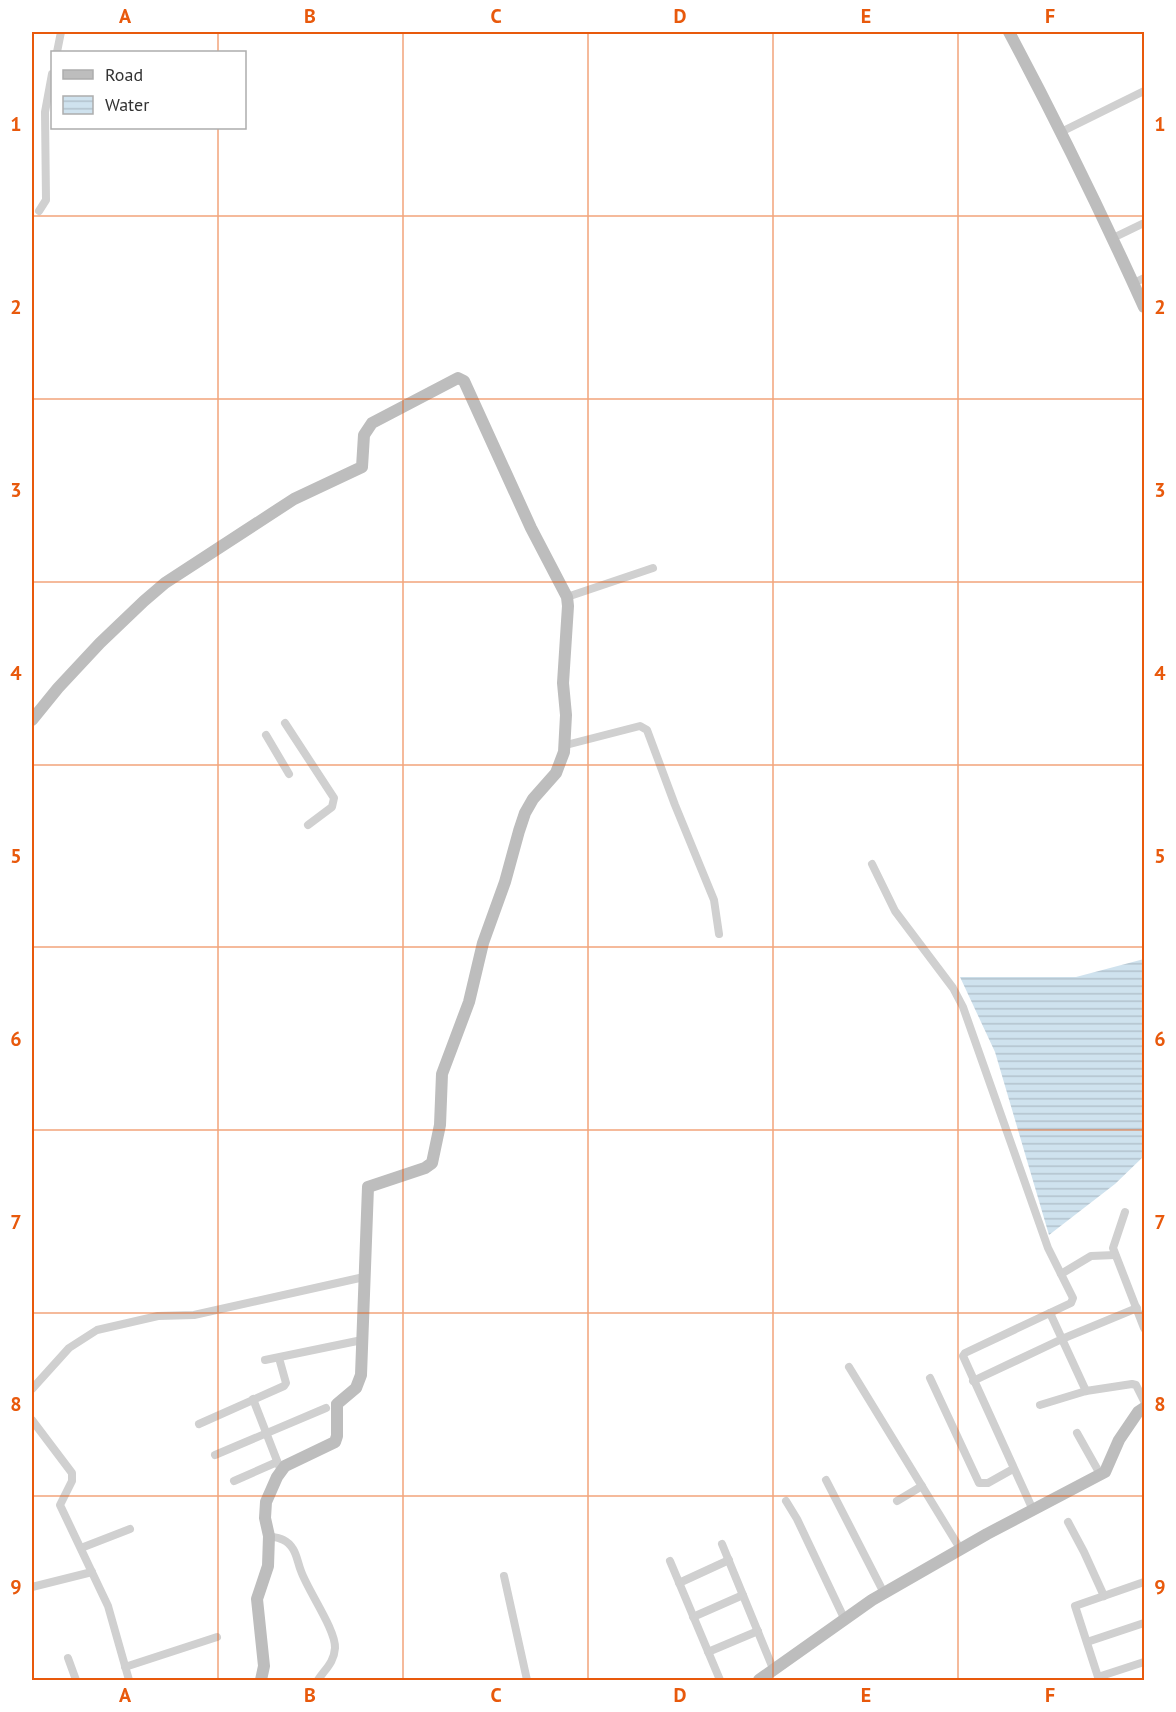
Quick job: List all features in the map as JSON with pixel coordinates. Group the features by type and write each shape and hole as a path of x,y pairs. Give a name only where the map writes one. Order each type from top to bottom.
{"street":[{"path":"57,51 61,32"},
{"path":"1009,32 1113,238 1139,281 1144,307"},
{"path":"39,211 46,200 45,112 51,79"},
{"path":"1061,132 1144,91"},
{"path":"1113,238 1144,223"},
{"path":"32,720 57,688 100,643 158,589 294,499 362,467 364,435 372,423 458,378 466,384 531,528 567,597 563,683 566,745 559,768 533,799 525,813 505,882 483,943 469,1002 442,1074 440,1125 432,1163 425,1168 368,1187 360,1383 339,1401 336,1407 336,1440 279,1467 234,1481"},
{"path":"567,597 653,568"},
{"path":"285,723 334,798 332,807 308,825"},
{"path":"566,745 640,726 647,730 714,900 719,934"},
{"path":"266,735 289,774"},
{"path":"872,864 895,911 953,988 963,1007 1048,1248 1073,1300 1050,1314 965,1353 963,1359 1033,1510"},
{"path":"1125,1212 1113,1244 1115,1255 1144,1328"},
{"path":"1061,1274 1091,1256 1115,1255"},
{"path":"32,1389 69,1348 97,1330 158,1316 194,1315 364,1277"},
{"path":"973,1381 1062,1339 1137,1308"},
{"path":"1050,1314 1086,1391"},
{"path":"265,1360 362,1340"},
{"path":"199,1424 284,1386 286,1383 279,1358"},
{"path":"849,1367 961,1550"},
{"path":"930,1378 979,1483 988,1483 1013,1469"},
{"path":"1040,1405 1086,1391 1132,1384 1136,1386 1144,1401"},
{"path":"253,1399 279,1467 266,1502 265,1518 269,1536 268,1566 257,1599 264,1666 261,1680"},
{"path":"215,1455 326,1408"},
{"path":"759,1680 844,1618 884,1593 987,1533 1105,1472 1119,1440 1138,1412 1144,1408"},
{"path":"32,1420 72,1473 72,1481 60,1504 108,1606 129,1680"},
{"path":"1077,1434 1100,1474"},
{"path":"826,1480 884,1593"},
{"path":"897,1502 922,1486"},
{"path":"786,1501 844,1618"},
{"path":"1068,1522 1104,1596"},
{"path":"81,1548 130,1529"},
{"path":"269,1536 282,1539 293,1549 311,1594 332,1633 335,1642 334,1655 329,1668 318,1680"},
{"path":"722,1544 774,1671"},
{"path":"679,1583 729,1560"},
{"path":"670,1561 720,1680"},
{"path":"32,1587 92,1572"},
{"path":"504,1576 527,1680"},
{"path":"1144,1582 1075,1606 1099,1679 1144,1662"},
{"path":"693,1617 743,1595"},
{"path":"1087,1642 1144,1623"},
{"path":"708,1652 758,1631"},
{"path":"125,1667 217,1637"},
{"path":"68,1658 76,1680"}],"water":[{"path":"1144,959 1144,1156 1115,1184 1049,1235 995,1052 960,977 1076,977"}]}
